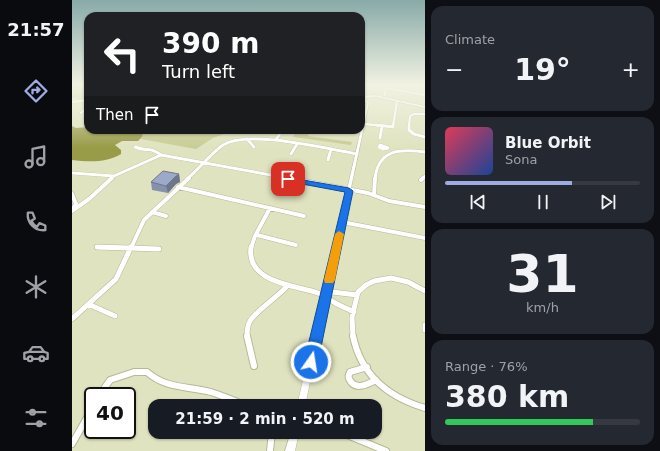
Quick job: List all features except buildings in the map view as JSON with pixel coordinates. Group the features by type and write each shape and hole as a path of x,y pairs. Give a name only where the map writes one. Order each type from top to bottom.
{"street":[{"path":"365,119 367,106"},
{"path":"365,124 393,127 396,106"},
{"path":"412,111 416,114"},
{"path":"425,114 410,116 409,130 414,134 425,137"},
{"path":"380,138 382,126"},
{"path":"276,140 280,134"},
{"path":"303,399 362,134"},
{"path":"72,319 116,279 142,222 204,162 224,145 247,139 261,138 357,154"},
{"path":"247,139 254,147"},
{"path":"291,154 297,144"},
{"path":"134,147 140,149 153,149 161,155 204,162 354,193 372,195 389,201 425,207"},
{"path":"328,160 331,149"},
{"path":"387,149 394,152"},
{"path":"372,195 379,162 382,158 394,152 408,150 425,152"},
{"path":"72,211 89,199 114,176 161,155"},
{"path":"72,173 114,176"},
{"path":"421,180 425,176"},
{"path":"178,187 304,216"},
{"path":"72,194 76,204 72,211"},
{"path":"270,208 251,244 250,254 253,265 263,275 276,282 326,296 332,302 354,312"},
{"path":"152,212 166,216"},
{"path":"342,222 425,238"},
{"path":"257,235 296,245"},
{"path":"97,247 159,250"},
{"path":"425,291 406,281 384,278 374,280 365,285 358,294 352,331 355,344 367,367 376,380 388,392 397,398 425,408"},
{"path":"254,366 247,332 248,323 288,285"},
{"path":"326,296 332,292 358,294"},
{"path":"88,304 115,316"},
{"path":"425,325 425,330"},
{"path":"367,367 350,372 350,382 360,387 376,380"},
{"path":"105,387 110,380 134,372 147,372 154,380 162,384 172,387 205,391 228,399"},
{"path":"72,444 84,423"},
{"path":"270,451 271,439"},
{"path":"290,451 293,439"},
{"path":"357,439 386,451"}],"green space":[{"path":"139,134 224,134 213,138 196,149 141,139 142,137"},
{"path":"295,134 309,134 308,136 352,142 351,145 293,137"}],"shaded area":[{"path":"72,126 76,128 84,127 84,134 143,134 138,141 122,141 115,145 121,150 121,154 115,157 97,161 72,160"}],"slow traffic":[{"path":"329,280 339,234"}],"route":[{"path":"288,179 349,191 311,362"}]}
